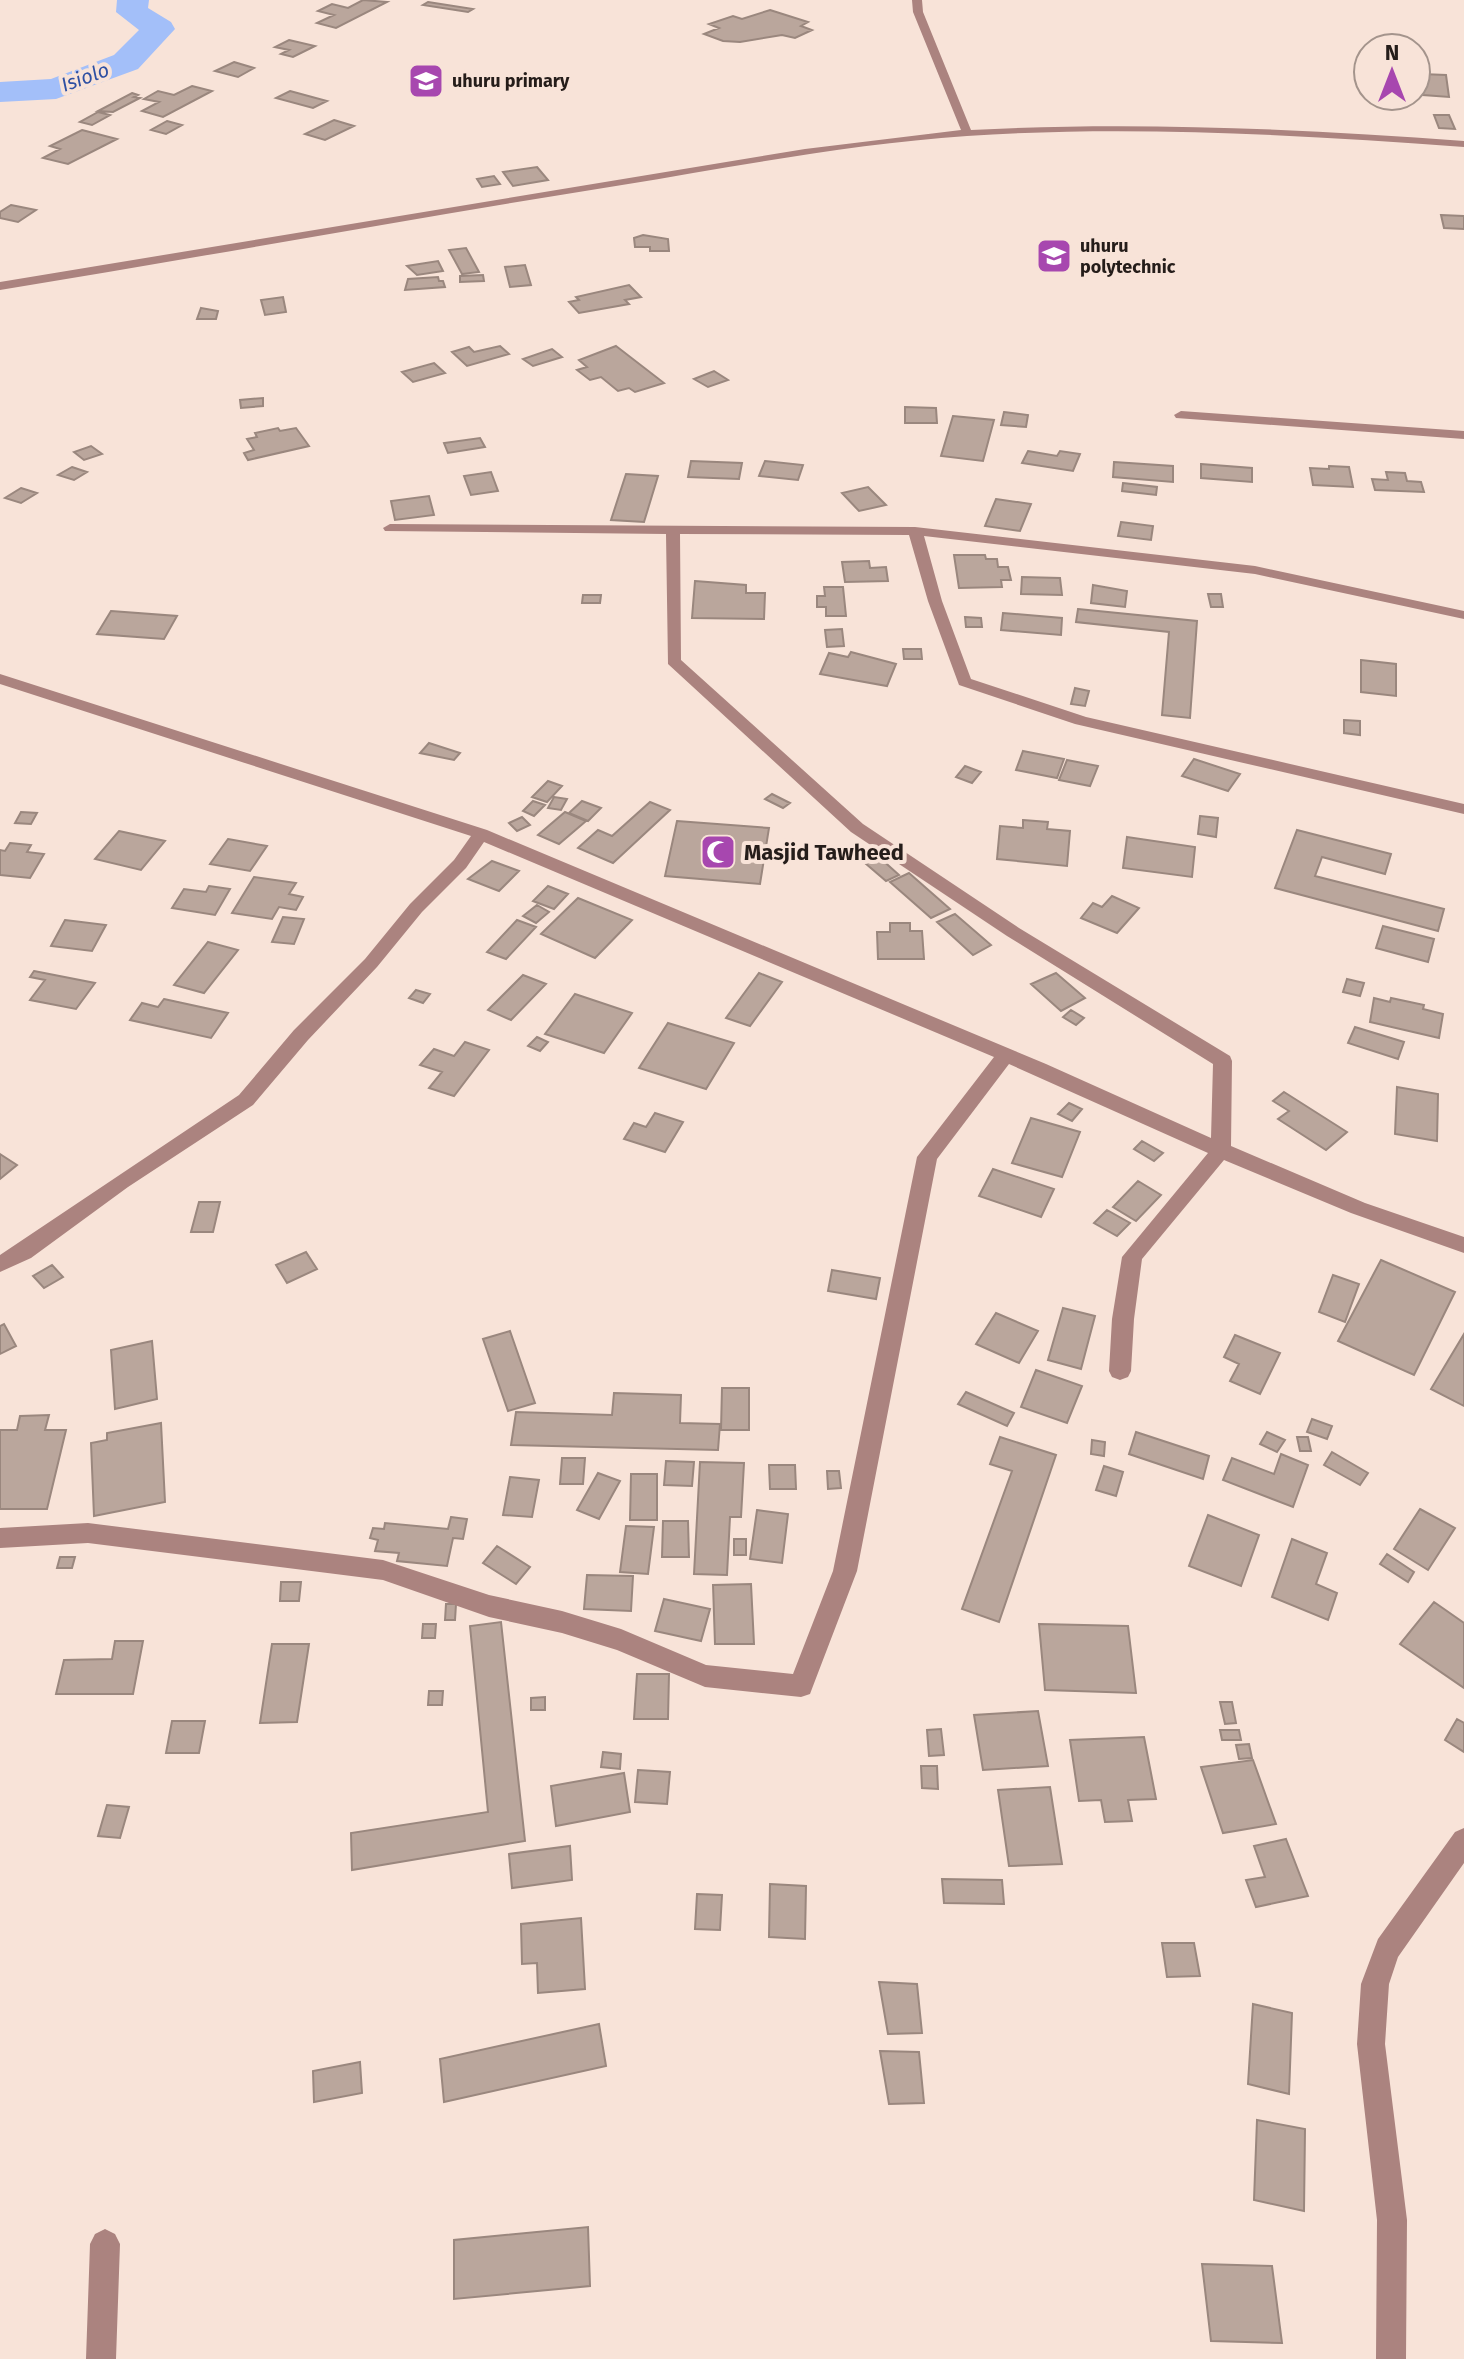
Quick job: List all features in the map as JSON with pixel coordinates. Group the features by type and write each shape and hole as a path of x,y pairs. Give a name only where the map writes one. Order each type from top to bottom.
{"street":[{"path":"917,0 918,12 967,133"},
{"path":"0,286 524,197 771,158 967,133 1081,129 1464,144"},
{"path":"1181,415 1464,435"},
{"path":"390,528 915,531 1255,570 1464,615"},
{"path":"915,531 935,601 964,682 1081,721 1464,809"},
{"path":"673,532 673,661 857,828 1013,932 1223,1061 1221,1150 1132,1257 1123,1319 1120,1371"},
{"path":"0,679 481,834 1006,1055 1358,1208 1464,1245"},
{"path":"0,1264 24,1252 121,1182 246,1100 301,1035 371,963 416,908 460,864 481,834"},
{"path":"0,1538 88,1533 383,1570 489,1606 562,1622 621,1640 705,1676 801,1686 845,1571 927,1157 1006,1055"},
{"path":"1391,2359 1392,2220 1371,2044 1375,1984 1388,1949 1464,1841"},
{"path":"101,2359 105,2244"}],"building":[{"path":"363,0 387,2 336,28 317,23 334,15 318,11 332,4 348,8"},
{"path":"428,2 473,9 468,12 423,5"},
{"path":"770,10 808,22 801,26 812,30 795,38 782,35 740,42 723,41 704,34 719,28 709,24 733,16 742,19"},
{"path":"289,40 315,46 293,57 281,54 289,50 275,47"},
{"path":"234,62 254,68 238,77 215,71"},
{"path":"1432,74 1446,75 1449,97 1432,96"},
{"path":"192,86 212,91 163,117 142,111 159,102 144,99 158,91 174,95"},
{"path":"290,91 327,101 313,108 276,98"},
{"path":"132,93 140,98 113,112 98,111"},
{"path":"98,112 110,115 92,125 80,122"},
{"path":"1434,115 1449,115 1455,129 1439,128"},
{"path":"334,120 354,126 325,140 305,134"},
{"path":"167,121 182,125 166,134 151,130"},
{"path":"82,130 117,139 68,164 43,158 60,149 50,146"},
{"path":"537,167 548,180 513,186 503,172"},
{"path":"494,176 500,184 482,187 477,179"},
{"path":"11,205 36,210 18,222 0,218 0,212"},
{"path":"1441,215 1464,216 1464,229 1444,228"},
{"path":"643,235 668,239 669,251 635,247 634,238"},
{"path":"466,248 479,272 462,274 449,250"},
{"path":"438,261 443,271 417,275 407,266"},
{"path":"525,265 531,285 510,287 505,267"},
{"path":"483,275 484,281 460,282 460,276"},
{"path":"438,277 445,287 405,290 408,279"},
{"path":"629,285 641,297 625,300 629,304 579,313 569,302 579,300 576,297"},
{"path":"283,297 286,312 265,315 261,300"},
{"path":"201,308 218,311 216,319 197,319"},
{"path":"500,346 509,354 467,366 452,352 469,347 474,352"},
{"path":"616,346 664,383 635,392 629,388 618,391 601,377 590,380 577,370 587,367 579,360"},
{"path":"552,349 562,357 533,366 523,359"},
{"path":"434,363 445,373 413,382 402,372"},
{"path":"714,371 728,380 708,387 694,379"},
{"path":"263,398 263,406 241,408 240,400"},
{"path":"905,407 936,408 937,423 905,423"},
{"path":"1004,412 1028,415 1026,427 1001,425"},
{"path":"953,416 994,420 983,461 941,456"},
{"path":"278,428 280,431 296,428 309,446 248,460 244,453 254,450 247,439 257,437 255,433"},
{"path":"480,438 485,447 448,453 444,443"},
{"path":"91,446 102,454 84,460 74,452"},
{"path":"1028,451 1057,456 1060,451 1080,454 1073,471 1022,463"},
{"path":"691,461 742,463 739,479 688,477"},
{"path":"765,461 803,465 798,480 759,476"},
{"path":"1114,462 1173,466 1173,482 1113,477"},
{"path":"1201,464 1252,468 1252,482 1201,478"},
{"path":"1329,466 1349,467 1353,487 1313,485 1310,468 1329,469"},
{"path":"72,467 87,472 74,480 58,475"},
{"path":"491,472 498,491 471,495 464,476"},
{"path":"1386,472 1405,473 1407,481 1421,482 1424,492 1375,490 1372,479 1388,480"},
{"path":"626,474 658,476 644,522 611,520"},
{"path":"1123,483 1157,487 1156,495 1122,491"},
{"path":"868,487 886,505 859,511 842,493"},
{"path":"21,488 37,493 21,503 5,498"},
{"path":"429,496 434,515 395,520 391,501"},
{"path":"996,499 1031,504 1020,531 985,526"},
{"path":"1121,522 1153,526 1151,540 1118,536"},
{"path":"954,555 985,555 986,559 997,559 998,567 1008,567 1011,580 1001,580 1002,587 959,588"},
{"path":"869,561 870,568 886,567 888,581 845,582 842,562"},
{"path":"1022,577 1060,578 1062,595 1021,594"},
{"path":"695,581 746,585 746,593 765,593 764,619 692,618"},
{"path":"1093,585 1127,591 1125,607 1091,603"},
{"path":"824,587 843,587 846,616 826,616 826,607 817,607 817,596 825,596"},
{"path":"1208,594 1221,594 1223,607 1211,607"},
{"path":"583,595 601,595 600,603 582,603"},
{"path":"1078,609 1197,621 1190,718 1162,715 1169,632 1076,622"},
{"path":"111,611 177,616 164,639 97,634"},
{"path":"1003,613 1062,618 1061,635 1001,630"},
{"path":"965,617 981,618 982,627 966,627"},
{"path":"842,629 844,646 827,647 825,630"},
{"path":"903,649 921,649 922,659 904,659"},
{"path":"851,652 896,664 887,686 820,674 829,653 848,657"},
{"path":"1361,660 1396,664 1396,696 1361,692"},
{"path":"1075,688 1089,691 1085,706 1071,704"},
{"path":"1344,720 1360,721 1360,735 1344,733"},
{"path":"429,743 460,753 454,760 420,753"},
{"path":"1023,751 1064,759 1057,778 1016,770"},
{"path":"1194,759 1240,774 1228,791 1182,776"},
{"path":"1067,760 1098,766 1090,786 1059,780"},
{"path":"965,766 981,772 972,783 956,777"},
{"path":"548,781 562,786 547,802 532,797"},
{"path":"772,794 790,803 783,808 765,799"},
{"path":"554,797 567,799 561,810 548,808"},
{"path":"533,801 545,805 534,816 523,811"},
{"path":"582,801 601,808 588,821 569,813"},
{"path":"650,802 670,810 613,863 578,848 598,830 612,836"},
{"path":"21,812 37,813 31,824 15,823"},
{"path":"565,812 586,821 559,844 538,835"},
{"path":"1200,816 1218,818 1216,837 1198,834"},
{"path":"522,817 530,825 517,831 509,823"},
{"path":"1023,820 1048,822 1047,829 1070,831 1067,866 997,859 1000,826 1023,828"},
{"name":"Masjid Tawheed","path":"677,821 769,828 760,884 665,876"},
{"path":"1297,830 1391,854 1385,874 1322,857 1315,876 1444,909 1438,931 1275,888"},
{"path":"119,831 165,841 141,870 95,859"},
{"path":"1127,837 1195,847 1192,877 1123,868"},
{"path":"228,839 267,846 250,871 210,864"},
{"path":"10,843 31,845 27,852 44,854 30,878 0,875 0,850 5,851"},
{"path":"879,857 899,875 886,881 865,863"},
{"path":"492,861 519,871 499,891 468,879"},
{"path":"909,873 950,909 931,918 890,882"},
{"path":"254,877 296,883 289,894 303,897 296,910 279,907 272,919 232,913"},
{"path":"209,886 230,889 215,915 172,908 184,889 206,892"},
{"path":"548,886 568,894 554,909 533,901"},
{"path":"1112,896 1139,908 1117,933 1081,918 1093,903 1102,907"},
{"path":"578,898 632,920 595,958 541,934"},
{"path":"537,905 549,912 536,923 523,916"},
{"path":"955,914 991,945 973,955 937,922"},
{"path":"283,917 304,919 294,944 272,942"},
{"path":"65,920 106,925 92,951 51,946"},
{"path":"517,920 536,927 506,959 487,952"},
{"path":"890,923 910,923 910,931 922,931 924,959 878,959 877,932 890,932"},
{"path":"1383,926 1434,939 1428,962 1376,948"},
{"path":"208,942 238,950 204,993 174,985"},
{"path":"34,971 95,983 76,1009 30,1000 45,980 30,977"},
{"path":"759,973 782,982 750,1026 726,1018"},
{"path":"1056,973 1085,998 1061,1011 1031,984"},
{"path":"523,975 546,984 511,1020 488,1010"},
{"path":"1347,979 1364,983 1360,996 1343,992"},
{"path":"416,990 430,994 423,1003 409,998"},
{"path":"575,994 632,1013 604,1053 545,1034"},
{"path":"1374,998 1424,1005 1423,1009 1443,1014 1439,1038 1370,1022"},
{"path":"164,999 228,1013 211,1038 130,1020 142,1003 158,1007"},
{"path":"1071,1010 1084,1018 1076,1025 1063,1017"},
{"path":"668,1023 734,1043 706,1089 639,1068"},
{"path":"1355,1027 1404,1042 1398,1059 1348,1043"},
{"path":"537,1037 548,1042 540,1051 528,1046"},
{"path":"465,1042 489,1050 454,1096 429,1088 442,1072 420,1065 434,1049 454,1056"},
{"path":"1397,1087 1438,1094 1437,1141 1395,1134"},
{"path":"1284,1092 1347,1132 1326,1150 1278,1119 1289,1111 1273,1101"},
{"path":"1069,1103 1082,1109 1072,1121 1058,1114"},
{"path":"655,1113 683,1122 665,1152 624,1139 634,1123 646,1127"},
{"path":"1031,1118 1080,1132 1062,1177 1012,1163"},
{"path":"1142,1141 1163,1153 1154,1161 1134,1149"},
{"path":"0,1154 17,1165 0,1179"},
{"path":"993,1169 1054,1189 1041,1217 979,1196"},
{"path":"1138,1181 1161,1195 1136,1221 1113,1207"},
{"path":"199,1202 220,1202 213,1232 191,1232"},
{"path":"1107,1210 1130,1223 1117,1236 1094,1223"},
{"path":"306,1252 317,1269 287,1283 276,1265"},
{"path":"1381,1260 1455,1292 1414,1375 1338,1341"},
{"path":"52,1265 63,1277 44,1288 33,1276"},
{"path":"832,1270 880,1278 876,1299 828,1291"},
{"path":"1333,1275 1359,1284 1345,1322 1319,1312"},
{"path":"1063,1308 1095,1316 1081,1369 1048,1360"},
{"path":"996,1313 1038,1331 1019,1363 976,1344"},
{"path":"4,1324 16,1346 0,1354 0,1326"},
{"path":"510,1331 535,1403 508,1411 483,1339"},
{"path":"1464,1334 1464,1406 1431,1389"},
{"path":"1235,1335 1280,1353 1260,1394 1230,1381 1239,1364 1224,1357"},
{"path":"152,1341 157,1399 115,1409 111,1350"},
{"path":"1036,1370 1082,1386 1067,1423 1021,1407"},
{"path":"722,1388 749,1388 749,1430 721,1430"},
{"path":"966,1392 1014,1413 1007,1426 958,1404"},
{"path":"614,1393 681,1395 680,1423 720,1424 718,1450 511,1445 516,1412 612,1415"},
{"path":"49,1415 45,1430 66,1430 47,1509 0,1509 0,1430 17,1430 20,1416"},
{"path":"1312,1419 1332,1426 1327,1439 1307,1432"},
{"path":"161,1423 165,1502 94,1516 91,1443 107,1440 107,1433"},
{"path":"1136,1432 1209,1456 1203,1479 1129,1454"},
{"path":"1267,1432 1285,1440 1277,1452 1260,1444"},
{"path":"1000,1437 1056,1455 999,1622 962,1609 1012,1471 990,1464"},
{"path":"1297,1437 1308,1437 1311,1451 1300,1451"},
{"path":"1092,1440 1105,1442 1104,1456 1091,1454"},
{"path":"1332,1452 1368,1473 1360,1485 1324,1465"},
{"path":"1281,1454 1308,1465 1293,1507 1223,1480 1232,1458 1274,1474"},
{"path":"562,1458 585,1458 583,1484 560,1484"},
{"path":"666,1461 694,1462 692,1486 664,1485"},
{"path":"700,1462 744,1463 741,1517 730,1517 727,1575 694,1574"},
{"path":"769,1465 795,1465 796,1489 770,1489"},
{"path":"1104,1466 1123,1472 1116,1496 1096,1490"},
{"path":"827,1471 839,1471 841,1488 828,1489"},
{"path":"598,1473 620,1481 599,1519 577,1510"},
{"path":"631,1474 657,1474 657,1520 630,1520"},
{"path":"510,1477 539,1480 532,1517 503,1515"},
{"path":"1420,1509 1455,1528 1428,1570 1394,1549"},
{"path":"757,1510 788,1514 782,1563 750,1559"},
{"path":"1208,1515 1259,1535 1241,1586 1189,1566"},
{"path":"451,1517 467,1519 463,1539 453,1538 447,1566 397,1561 399,1553 375,1551 378,1540 370,1538 373,1528 384,1529 385,1523 448,1529"},
{"path":"663,1521 688,1521 689,1557 662,1557"},
{"path":"626,1526 654,1527 648,1574 620,1572"},
{"path":"734,1539 746,1539 746,1555 734,1555"},
{"path":"1292,1539 1327,1553 1316,1584 1337,1593 1328,1620 1272,1597"},
{"path":"497,1546 530,1567 516,1584 483,1563"},
{"path":"1387,1554 1414,1572 1408,1582 1380,1564"},
{"path":"60,1557 75,1557 72,1568 57,1568"},
{"path":"587,1575 633,1576 631,1611 584,1609"},
{"path":"281,1582 301,1582 299,1601 280,1601"},
{"path":"751,1584 754,1644 715,1644 713,1585"},
{"path":"664,1599 710,1609 701,1641 655,1631"},
{"path":"1434,1602 1464,1623 1464,1688 1400,1644"},
{"path":"446,1604 456,1604 455,1620 445,1620"},
{"path":"501,1622 525,1841 352,1870 351,1833 488,1812 470,1626"},
{"path":"423,1624 436,1624 435,1638 422,1638"},
{"path":"1039,1624 1128,1626 1136,1693 1045,1690"},
{"path":"115,1641 143,1641 133,1694 56,1694 64,1660 112,1659"},
{"path":"272,1644 309,1644 297,1722 260,1723"},
{"path":"637,1674 669,1674 668,1719 634,1719"},
{"path":"429,1691 443,1691 442,1705 428,1705"},
{"path":"545,1697 545,1710 531,1710 531,1698"},
{"path":"1220,1702 1232,1702 1236,1723 1225,1724"},
{"path":"1038,1711 1048,1766 983,1770 974,1715"},
{"path":"1457,1719 1464,1723 1464,1752 1445,1740"},
{"path":"172,1721 205,1721 199,1753 166,1753"},
{"path":"941,1729 944,1755 929,1756 927,1730"},
{"path":"1220,1730 1239,1730 1241,1740 1222,1740"},
{"path":"1144,1737 1156,1799 1128,1800 1132,1821 1105,1822 1101,1800 1079,1801 1070,1740"},
{"path":"1249,1744 1252,1758 1239,1759 1236,1745"},
{"path":"603,1752 621,1754 620,1769 601,1767"},
{"path":"1253,1760 1276,1824 1223,1833 1201,1767"},
{"path":"921,1766 937,1766 938,1789 922,1788"},
{"path":"638,1770 670,1772 667,1804 635,1802"},
{"path":"624,1773 630,1812 556,1826 551,1786"},
{"path":"1050,1787 1062,1864 1009,1866 998,1790"},
{"path":"107,1805 129,1807 120,1838 98,1836"},
{"path":"1286,1839 1308,1896 1256,1907 1246,1880 1265,1877 1254,1846"},
{"path":"570,1846 572,1880 512,1888 509,1854"},
{"path":"942,1879 1002,1880 1004,1904 944,1903"},
{"path":"770,1884 806,1886 805,1939 769,1937"},
{"path":"697,1894 722,1895 720,1930 695,1929"},
{"path":"581,1918 585,1989 538,1993 537,1963 522,1964 521,1924"},
{"path":"1162,1943 1194,1943 1200,1976 1167,1977"},
{"path":"879,1982 917,1984 922,2033 888,2034"},
{"path":"1253,2004 1292,2013 1289,2094 1248,2084"},
{"path":"599,2024 606,2066 444,2102 440,2059"},
{"path":"880,2051 919,2052 924,2103 889,2104"},
{"path":"360,2062 362,2093 314,2102 313,2071"},
{"path":"1257,2120 1305,2129 1304,2211 1254,2200"},
{"path":"588,2227 590,2286 454,2299 454,2240"},
{"path":"1202,2264 1272,2266 1282,2343 1211,2341"}],"waterway":[{"name":"Isiolo","path":"0,92 56,89 126,62 159,29 132,12 133,0"}],"place":[{"name":"uhuru primary","path":"426,81"},
{"name":"uhuru polytechnic","path":"1054,256"},
{"name":"Masjid Tawheed","path":"718,852"}]}
